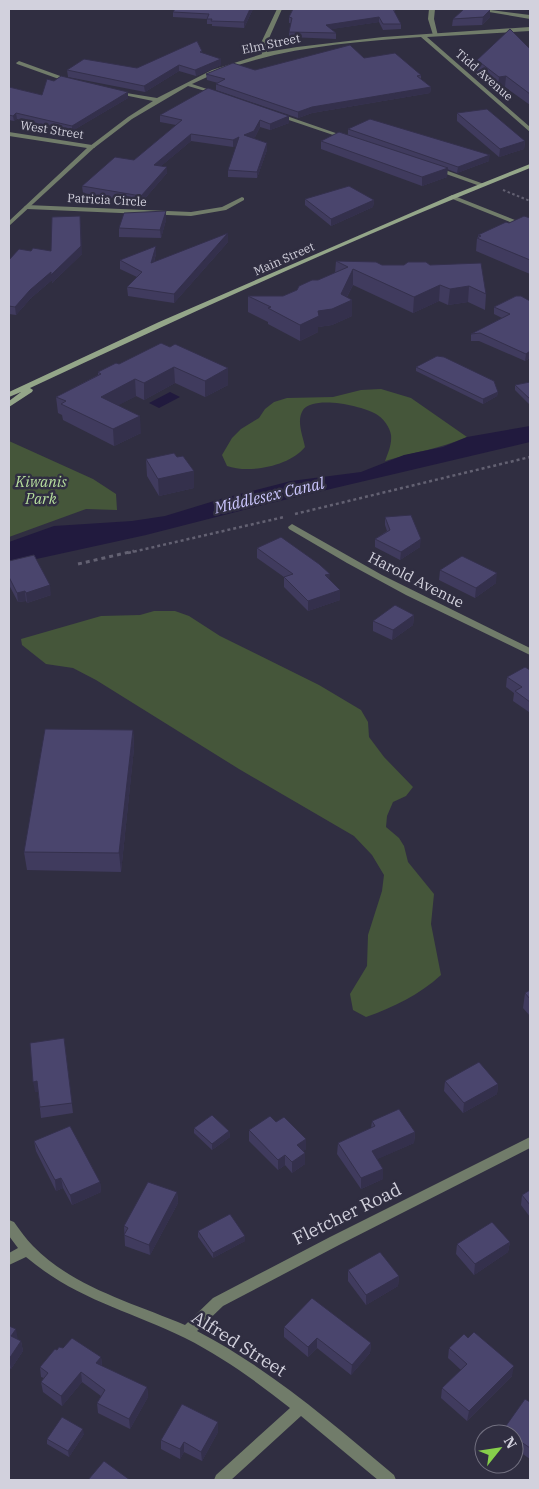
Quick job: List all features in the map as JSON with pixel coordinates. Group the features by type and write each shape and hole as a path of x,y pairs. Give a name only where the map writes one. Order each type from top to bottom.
{"main road":[{"name":"Main Street","path":"9,395 162,324 452,197 530,166"},
{"name":"Main Street","path":"9,405 48,376"}],"street":[{"path":"265,55 263,45 279,9"},
{"path":"432,9 431,19 436,35"},
{"path":"474,9 530,17"},
{"name":"Elm Street","path":"9,224 92,148 131,117 187,84 229,66 265,55 347,43 530,29"},
{"name":"Tidd Avenue","path":"423,36 530,130"},
{"path":"19,63 80,83"},
{"path":"187,84 222,96"},
{"path":"109,90 158,100"},
{"path":"266,111 355,141"},
{"name":"West Street","path":"9,134 92,148"},
{"path":"426,165 483,184"},
{"path":"452,197 530,228"},
{"name":"Patricia Circle","path":"27,207 198,214 224,209 242,198"},
{"name":"Harold Avenue","path":"292,526 401,589 530,652"},
{"name":"Fletcher Road","path":"188,1332 218,1302 312,1251 414,1202 530,1142"},
{"name":"Alfred Street","path":"9,1226 27,1250 40,1263 68,1280 188,1332 232,1358 301,1407 389,1480"},
{"path":"9,1259 27,1250"},
{"path":"220,1480 301,1407"}],"path":[{"path":"483,184 530,201"},
{"path":"294,514 530,457"},
{"path":"78,564 284,517"}],"green space":[{"path":"381,389 411,398 467,437 447,445 385,461 391,435 388,426 381,418 369,411 350,405 317,403 303,410 301,414 300,424 305,447 298,454 269,467 246,469 227,466 222,455 232,438 241,429 259,418 265,409 274,402 287,398 333,397 361,390"},
{"name":"Kiwanis Park","path":"9,441 93,479 116,494 117,510 86,509 9,537"},
{"path":"154,611 175,611 189,616 220,636 319,685 361,710 368,722 369,737 384,757 413,787 406,796 393,802 387,816 386,827 399,838 404,846 408,862 434,894 431,924 441,975 424,989 396,1005 366,1017 353,1010 350,994 367,966 368,935 382,891 384,875 372,855 354,836 239,769 96,680 73,668 46,664 22,645 21,639 101,616 140,615"}],"water":[{"path":"170,392 180,397 159,408 149,403"},
{"name":"Middlesex Canal","path":"530,426 530,442 267,504 146,535 9,565 9,542 54,526 132,521 165,516 224,498 291,481 361,472 404,455 443,447 467,437"}],"building":[{"path":"175,9 250,9 244,22 211,21 212,19 207,19 209,14 173,12"},
{"path":"293,9 393,9 401,24 383,24 379,17 326,25 336,33 289,32 292,18 289,17"},
{"path":"464,9 490,10 483,17 453,19"},
{"path":"510,29 530,49 530,94 506,76 499,77 477,60"},
{"path":"197,41 202,51 200,52 221,59 195,70 179,65 144,86 67,70 84,59 137,68"},
{"path":"350,45 364,58 395,53 421,75 417,76 431,87 312,107 298,112 216,84 225,79 206,74 233,63 255,70"},
{"path":"61,76 128,92 72,126 16,113 13,116 9,115 9,87 42,95 47,79 54,81"},
{"path":"208,88 289,116 270,124 260,120 254,131 244,135 267,143 257,172 228,170 239,137 233,140 191,134 154,165 167,167 141,196 82,186 115,157 134,160 182,120 160,115"},
{"path":"487,109 525,141 500,149 457,113"},
{"path":"370,119 490,155 458,167 348,129"},
{"path":"339,132 448,168 422,177 321,141"},
{"path":"349,186 374,200 331,219 305,199"},
{"path":"166,211 160,230 119,228 124,213"},
{"path":"80,216 81,246 51,275 51,272 30,290 15,307 9,306 9,260 19,249 31,251 33,248 51,251 52,217"},
{"path":"524,216 530,218 530,260 477,238 481,236 478,235"},
{"path":"228,233 174,294 127,287 142,272 120,260 156,246 151,263"},
{"path":"336,261 376,262 382,265 404,265 408,262 426,262 430,265 481,263 486,294 469,286 450,289 440,285 414,297 353,269 341,294 352,300 332,309 318,311 319,316 300,325 268,308 271,307 248,296 283,296 297,290 299,286 312,280 318,280 348,267"},
{"path":"516,296 521,296 530,301 530,351 526,354 480,333 471,334 510,314 494,307"},
{"path":"161,343 170,347 175,344 228,368 205,381 174,367 144,383 135,379 101,397 140,416 113,429 61,404 66,401 56,397 101,374 98,372 116,363 119,364"},
{"path":"437,356 444,357 494,381 498,392 483,399 416,367"},
{"path":"530,382 530,399 515,385"},
{"path":"174,453 177,457 183,456 194,471 158,479 146,459"},
{"path":"411,515 421,539 401,552 375,539 390,530 385,517"},
{"path":"281,537 319,564 330,574 325,575 340,590 308,601 284,577 293,574 257,548"},
{"path":"34,555 50,585 26,593 25,591 17,593 9,577 9,561"},
{"path":"462,556 497,573 476,588 440,570"},
{"path":"395,605 414,615 393,630 373,621"},
{"path":"525,667 530,670 530,702 515,691 522,687 507,677"},
{"path":"45,729 133,730 119,853 24,852"},
{"path":"530,990 530,999 525,993"},
{"path":"64,1038 72,1103 40,1107 37,1081 33,1082 30,1043"},
{"path":"479,1062 498,1084 464,1103 445,1081"},
{"path":"399,1109 415,1132 372,1151 383,1169 361,1178 338,1143 375,1126 372,1121"},
{"path":"212,1115 229,1131 212,1144 194,1128"},
{"path":"270,1116 276,1122 284,1117 306,1139 297,1145 305,1153 292,1162 285,1155 278,1160 249,1130"},
{"path":"70,1126 100,1182 70,1195 61,1178 55,1180 34,1141"},
{"path":"148,1182 177,1192 149,1245 124,1235 128,1228 124,1226"},
{"path":"530,1190 530,1205 522,1195"},
{"path":"230,1214 245,1236 213,1253 198,1231"},
{"path":"492,1222 510,1242 475,1264 457,1244"},
{"path":"380,1252 399,1276 366,1295 348,1270"},
{"path":"312,1298 371,1343 352,1365 317,1338 308,1347 284,1327"},
{"path":"9,1326 16,1329 11,1336 21,1341 9,1359"},
{"path":"474,1332 514,1366 469,1411 442,1388 467,1364 449,1348 464,1334 468,1338"},
{"path":"72,1338 101,1357 96,1363 147,1387 129,1419 97,1403 105,1390 81,1372 61,1396 41,1382 48,1373 40,1367 55,1349 63,1348"},
{"path":"525,1399 530,1402 530,1448 524,1444 524,1424 507,1424"},
{"path":"182,1404 218,1422 201,1452 184,1442 180,1449 161,1440"},
{"path":"62,1417 83,1429 68,1451 47,1439"},
{"path":"104,1461 130,1480 88,1480"}]}
